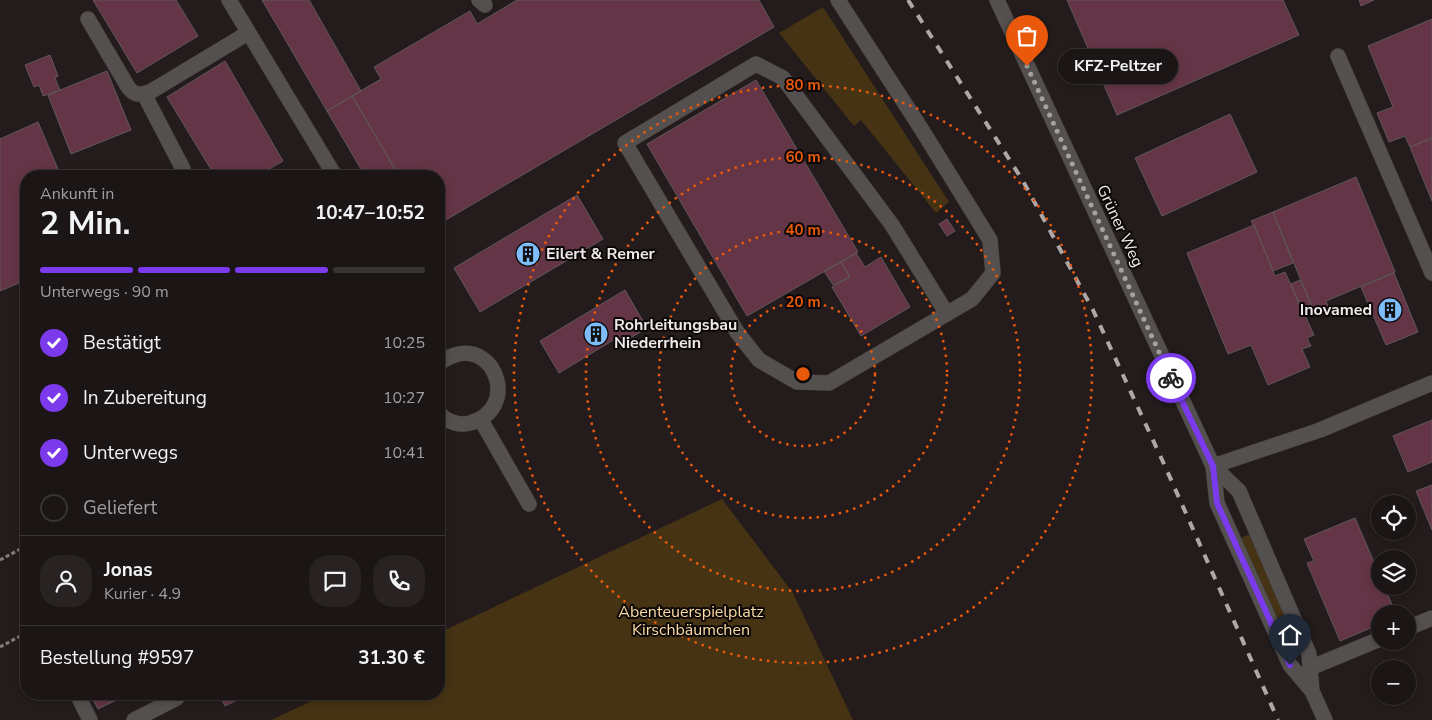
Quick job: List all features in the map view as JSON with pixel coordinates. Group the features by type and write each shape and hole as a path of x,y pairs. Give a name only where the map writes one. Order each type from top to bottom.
{"street":[{"path":"230,0 331,170"},
{"path":"838,0 990,240 993,273 972,299 947,314 829,383 797,382 759,360 737,332 625,143 756,64 782,78 892,225 947,314"},
{"name":"Grüner Weg","path":"997,0 1213,466 1217,503 1290,665 1312,691 1325,720"},
{"path":"88,19 128,87 134,94 139,95 150,92 248,33"},
{"path":"1338,56 1432,273"},
{"path":"144,94 183,169"},
{"path":"445,356 462,353 481,357 494,370 499,388 494,407 481,420 462,424 445,419"},
{"path":"1213,466 1320,430 1432,384"},
{"path":"481,420 529,504"},
{"name":"Grüner Weg","path":"1213,466 1239,491 1308,654 1312,691"},
{"path":"1416,625 1432,618"},
{"path":"1310,668 1371,643"},
{"path":"80,700 90,720"},
{"path":"134,720 173,700"}],"path":[{"path":"0,560 20,549"},
{"path":"0,647 20,636"}],"green space":[{"path":"823,7 949,202 936,213 861,120 854,126 779,33"},
{"name":"Abenteuerspielplatz Kirschbäumchen","path":"722,499 793,593 853,720 271,720 314,700 445,700 445,630"},
{"path":"1250,534 1299,646 1300,652 1297,655 1291,650 1241,538"}],"building":[{"path":"93,0 176,0 198,36 137,73"},
{"path":"262,0 309,0 361,91 327,111"},
{"path":"517,0 759,0 774,27 445,220 445,170 395,170 352,96 381,79 374,67 470,11 477,24"},
{"path":"1067,0 1283,0 1299,35 1117,115"},
{"path":"1359,0 1374,0 1361,6"},
{"path":"1432,19 1432,138 1410,147 1405,136 1389,142 1377,113 1393,107 1368,46"},
{"path":"50,55 58,76 55,78 60,90 43,96 39,85 34,87 25,65"},
{"path":"225,61 283,161 267,170 211,170 167,97"},
{"path":"107,71 131,130 71,154 48,95"},
{"path":"756,80 858,252 747,316 647,144"},
{"path":"352,96 395,170 361,170 327,111"},
{"path":"1230,114 1257,172 1162,216 1135,158"},
{"path":"38,122 58,170 20,170 20,283 0,291 0,139"},
{"path":"1432,138 1432,201 1410,147"},
{"path":"1356,177 1395,272 1326,301 1328,306 1314,312 1273,212"},
{"name":"Eilert & Remer","path":"577,195 603,239 480,312 454,268"},
{"path":"1273,212 1293,263 1273,271 1251,221"},
{"path":"947,219 955,231 947,236 939,224"},
{"path":"1254,225 1275,276 1285,272 1314,335 1307,338 1311,346 1302,349 1310,367 1268,385 1251,345 1228,354 1187,253"},
{"path":"856,253 865,267 881,257 910,307 861,336 832,287 850,277 841,262"},
{"path":"841,262 850,277 833,285 824,271"},
{"name":"Inovamed","path":"1394,273 1418,332 1386,345 1361,287"},
{"path":"1300,280 1312,306 1301,310 1291,284"},
{"name":"Rohrleitungsbau Niederrhein","path":"625,290 647,328 619,345 615,339 559,373 540,341"},
{"path":"1432,420 1432,462 1408,472 1393,436"},
{"path":"1432,485 1432,530 1416,491"},
{"path":"1355,518 1371,555 1371,595 1388,595 1392,605 1371,605 1371,628 1340,641 1307,563 1314,561 1304,539"},
{"path":"93,700 117,700 98,709"},
{"path":"222,700 237,700 225,706"}],"railway":[{"path":"908,0 1023,181 1093,310 1278,720"}],"way so far":[{"path":"1027,66 1171,378"}],"place":[{"name":"KFZ-Peltzer","path":"1027,66"},
{"name":"Eilert & Remer","path":"528,254"},
{"name":"Inovamed","path":"1390,310"},
{"name":"Rohrleitungsbau Niederrhein","path":"596,334"}],"route":[{"path":"1171,378 1213,466 1217,503 1290,665"}]}
